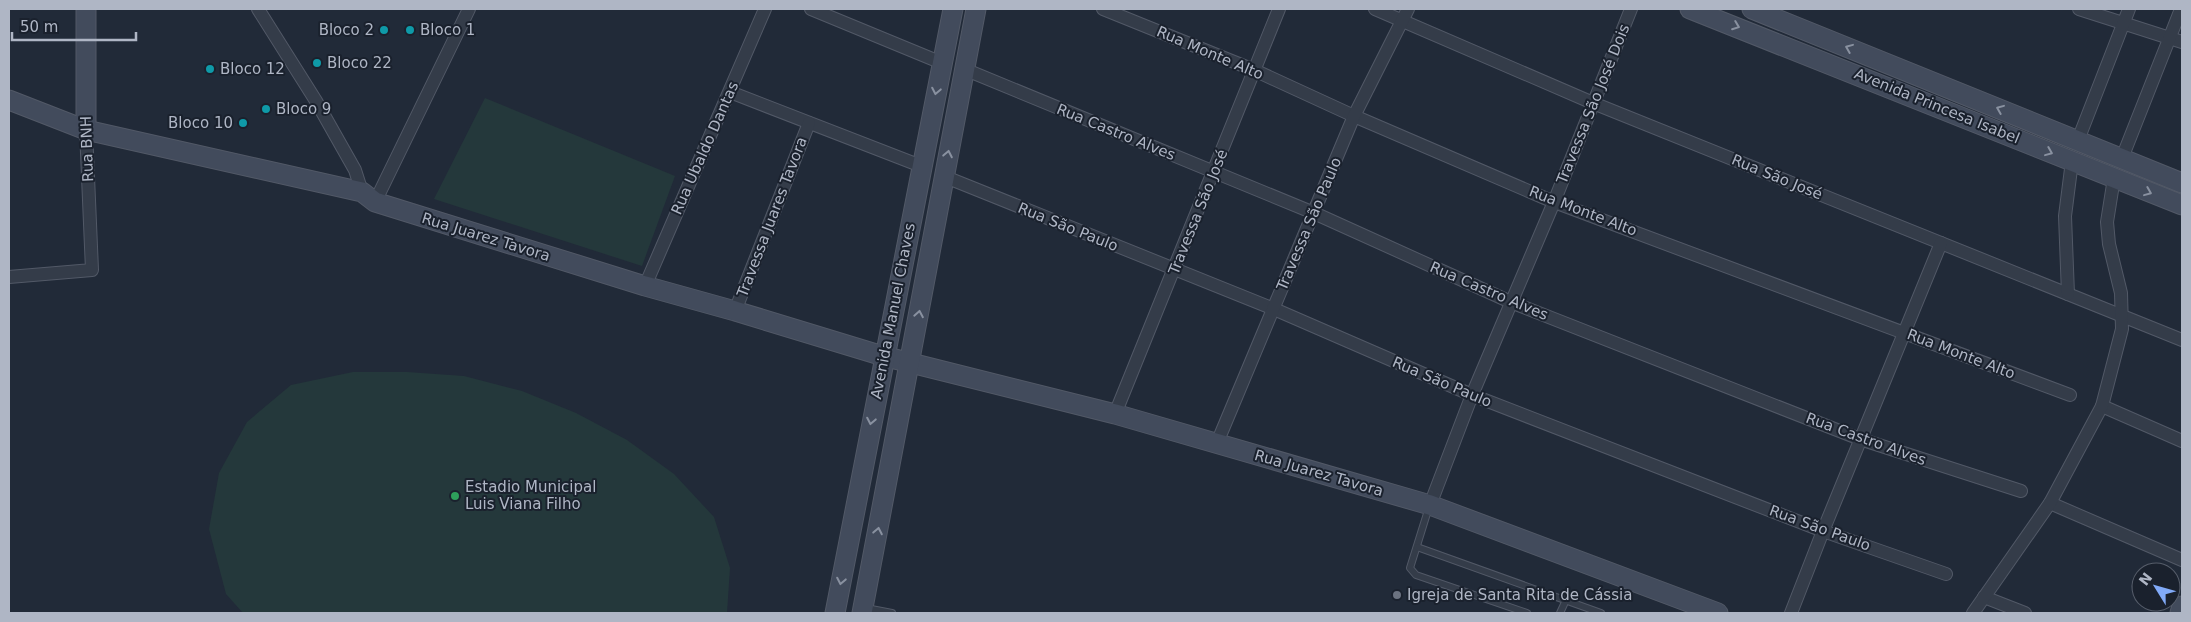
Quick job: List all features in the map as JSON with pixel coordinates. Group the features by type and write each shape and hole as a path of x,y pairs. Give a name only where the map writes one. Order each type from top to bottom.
{"street":[{"name":"Rua BNH","path":"9,276 72,273 92,270 86,130 86,9"},
{"path":"258,9 316,101 368,197"},
{"path":"368,197 469,9"},
{"name":"Rua Ubaldo Dantas","path":"645,286 765,9"},
{"path":"811,9 942,63"},
{"name":"Avenida Manuel Chaves","path":"835,613 953,9"},
{"name":"Avenida Manuel Chaves","path":"863,610 943,176 976,9"},
{"name":"Rua Monte Alto","path":"1103,9 1254,70 1354,116 1554,202 2070,395"},
{"name":"Travessa São José","path":"1115,414 1215,172 1279,9"},
{"name":"Rua São José","path":"1375,9 1404,14 1593,103 2182,340"},
{"name":"Travessa São José Dois","path":"1430,505 1472,395 1513,303 1631,9"},
{"name":"Avenida Princesa Isabel","path":"1690,9 1762,36 2182,205"},
{"path":"2079,9 2171,39"},
{"path":"2084,143 2129,25 2129,9"},
{"path":"2117,156 2171,39 2181,9"},
{"path":"1762,36 1764,11"},
{"name":"Avenida Princesa Isabel","path":"1764,11 2182,183"},
{"name":"Travessa São Paulo","path":"1217,443 1354,116 1404,14"},
{"name":"Rua Castro Alves","path":"964,69 1314,213 1513,303 1860,439 2021,491"},
{"path":"730,92 921,166"},
{"name":"Rua Juarez Tavora","path":"9,100 86,130 368,197 645,286 736,311 884,356 1115,414 1430,505 1718,613"},
{"name":"Travessa Juares Tavora","path":"736,311 809,123"},
{"path":"2068,294 2065,216 2094,170"},
{"path":"1972,613 2050,502 2102,406 2122,329 2116,313 2121,293 2109,244 2107,222 2094,170"},
{"name":"Rua São Paulo","path":"943,176 1274,309 1472,395 1823,530 1946,574"},
{"path":"1791,613 1823,530 1941,243"},
{"path":"2102,406 2182,440"},
{"path":"2050,502 2182,560"},
{"path":"1984,597 2026,613"},
{"path":"2180,613 2182,606"}],"lane":[{"path":"1430,505 1410,568 1416,575 1527,613"},
{"path":"1416,547 1601,613"},
{"path":"1560,613 1566,600"},
{"path":"863,610 892,613"}],"green space":[{"path":"485,98 675,176 642,266 434,199"},
{"name":"Estadio Municipal Luis Viana Filho","path":"353,372 407,372 464,376 522,391 576,413 627,440 674,474 714,517 730,568 727,613 243,613 226,594 209,529 219,473 247,422 291,385"}],"place":[{"name":"Bloco 2","path":"384,30"},
{"name":"Bloco 1","path":"410,30"},
{"name":"Bloco 22","path":"317,63"},
{"name":"Bloco 12","path":"210,69"},
{"name":"Bloco 9","path":"266,109"},
{"name":"Bloco 10","path":"243,123"},
{"name":"Estadio Municipal Luis Viana Filho","path":"455,496"},
{"name":"Igreja de Santa Rita de Cássia","path":"1397,595"}]}
